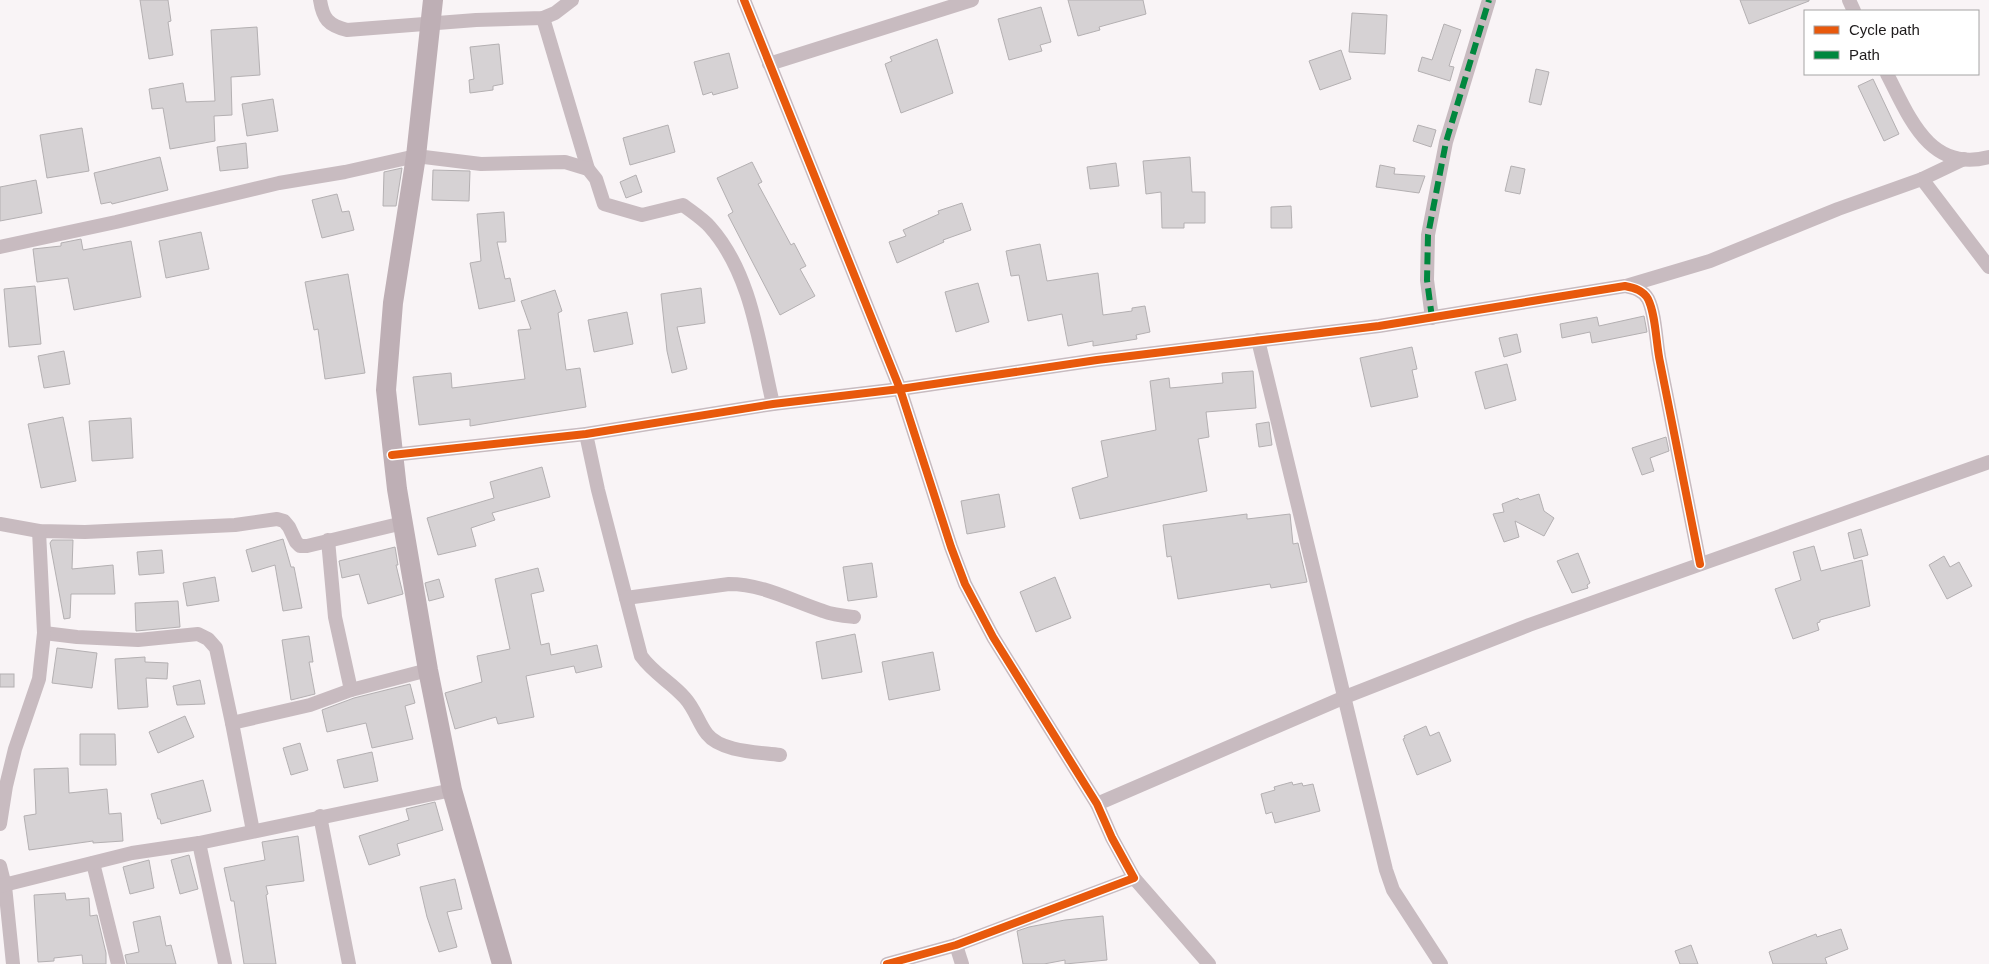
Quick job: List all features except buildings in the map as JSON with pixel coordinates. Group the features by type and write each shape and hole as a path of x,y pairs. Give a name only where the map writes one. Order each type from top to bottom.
{"street":[{"path":"320,0 325,17 330,25 347,30 476,20 543,18 555,13 572,0"},
{"path":"433,0 416,156 388,351 386,390 392,455 402,522 428,670 452,790 502,964"},
{"path":"744,0 900,389 951,547 979,612 1097,804 1112,838 1134,878 1208,964"},
{"path":"769,64 972,0"},
{"path":"1432,318 1427,280 1428,235 1446,142 1489,0"},
{"path":"543,18 588,169 596,179 604,204 642,216 684,205 714,231 736,269 749,302 773,404"},
{"path":"1888,75 1915,127 1935,149 1950,156 1964,159 1989,157"},
{"path":"0,247 116,222 279,182 345,172 416,156 481,164 565,162 588,169"},
{"path":"392,455 586,434 773,404 900,389 1097,360 1432,318 1625,286 1710,261 1838,209 1922,178 1964,159"},
{"path":"1922,178 1989,267"},
{"path":"1625,286 1644,293 1651,310 1700,564"},
{"path":"1258,340 1345,697 1364,784 1389,880 1441,964"},
{"path":"586,434 598,490 641,656 650,668 686,699 708,735 728,747 780,755"},
{"path":"1097,804 1345,697 1529,625 1989,462"},
{"path":"0,524 39,531 85,532 186,529 277,519 284,521 300,546 306,546 402,522"},
{"path":"0,824 15,748 39,679 44,633 39,531"},
{"path":"328,540 335,617 351,690"},
{"path":"626,598 729,584 744,584 758,587 824,612 854,617"},
{"path":"44,633 77,637 138,640 198,634 208,639 216,648 252,831"},
{"path":"232,723 310,704 351,690 428,670"},
{"path":"2,886 132,853 199,843 320,816 452,790"},
{"path":"320,816 349,964"},
{"path":"199,843 225,964"},
{"path":"93,863 118,964"},
{"path":"0,866 13,964"},
{"path":"887,964 956,945 1134,878"},
{"path":"956,945 962,964"}],"marked path":[{"path":"1432,318 1427,280 1428,235 1446,142 1489,0"}],"cycle path":[{"path":"744,0 900,389 951,547 965,584 993,637 1097,804 1112,838 1134,878 956,945 887,964"},
{"path":"392,455 586,434 773,404 900,389 1097,360 1379,326 1625,286 1644,293 1653,313 1660,362 1700,564"}]}
